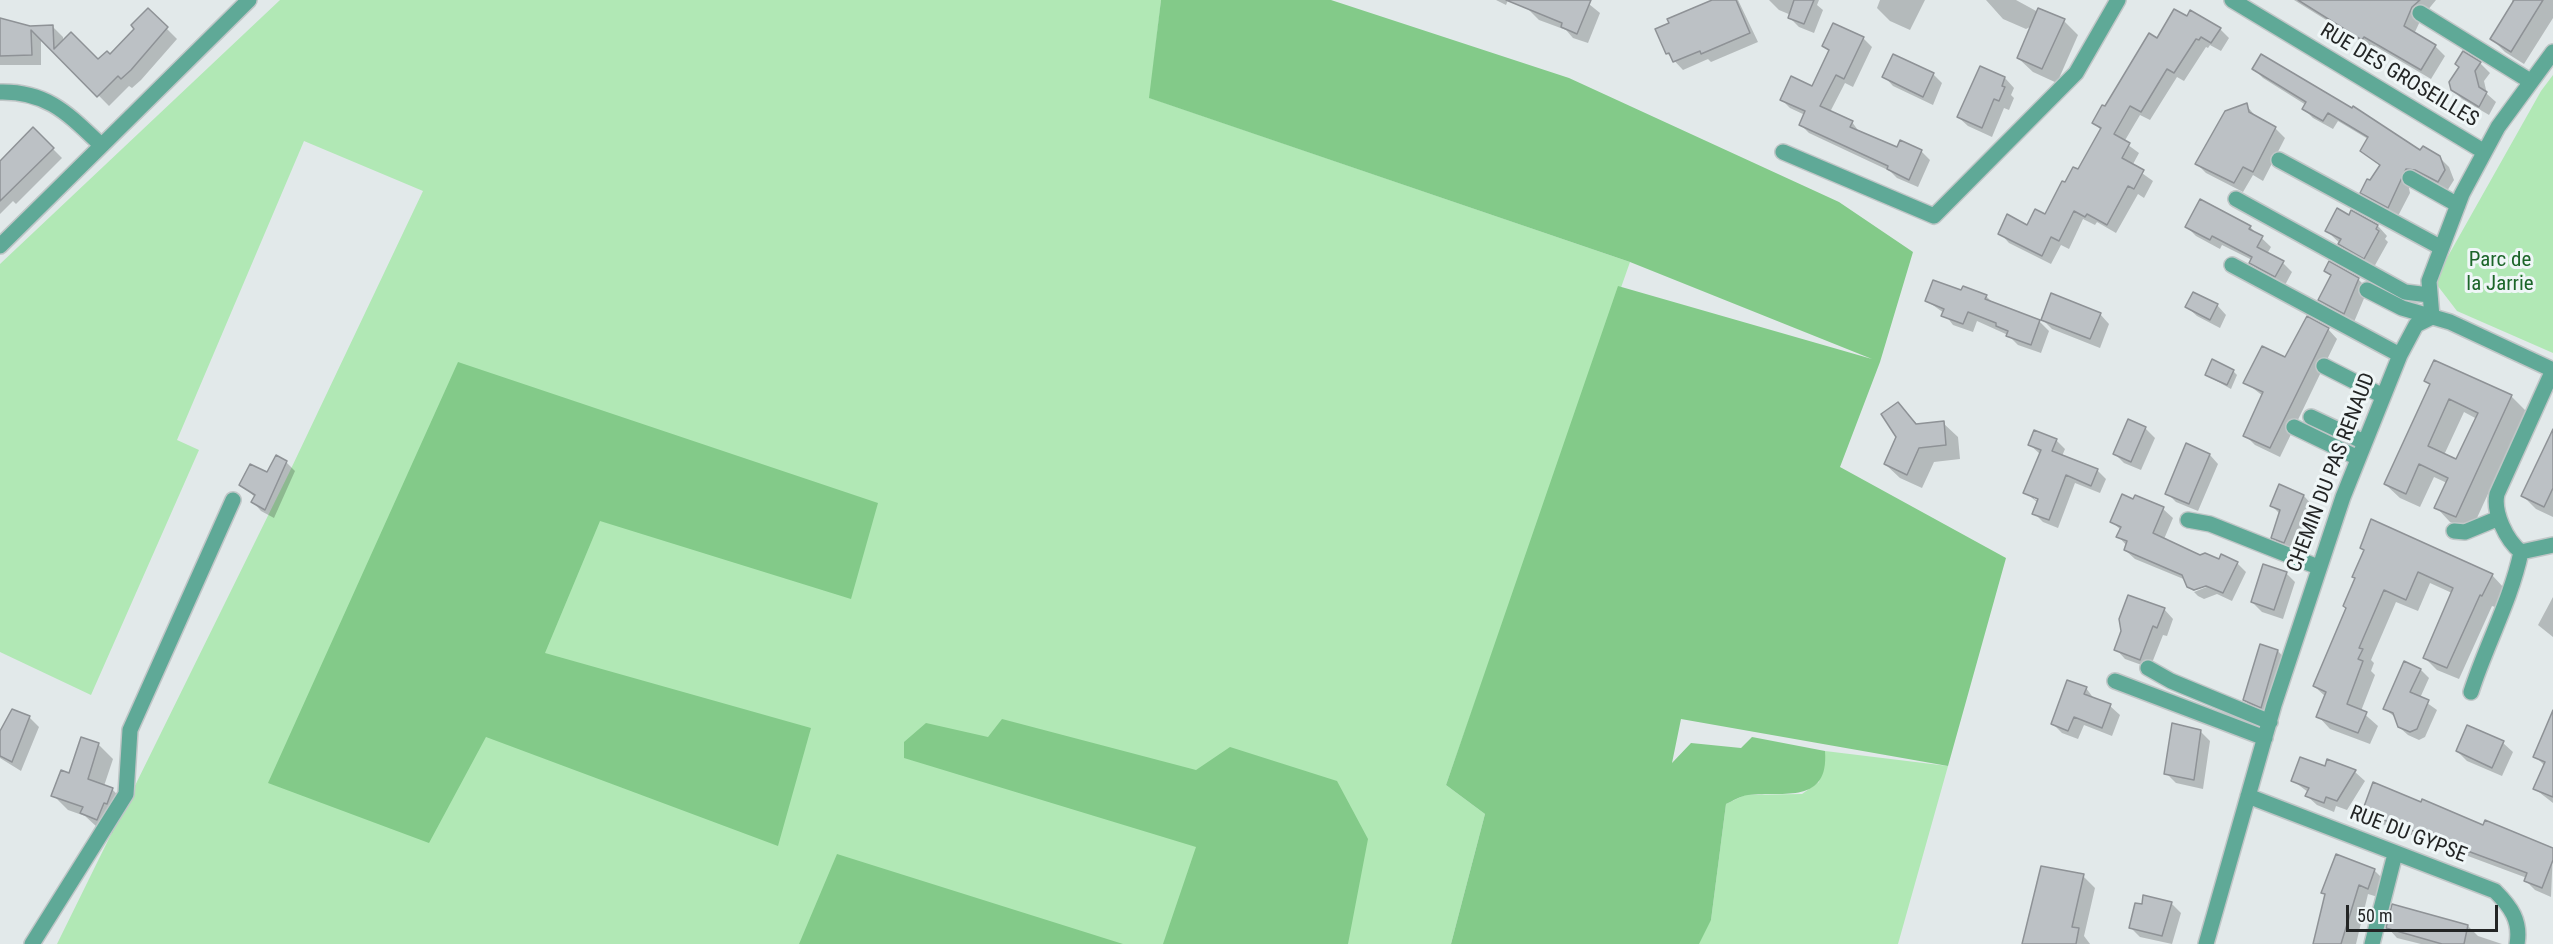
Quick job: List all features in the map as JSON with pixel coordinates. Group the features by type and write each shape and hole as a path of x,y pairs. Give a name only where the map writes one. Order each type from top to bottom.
{"street":[{"path":"0,246 249,0"},
{"path":"1783,152 1934,216 2076,73 2118,0"},
{"name":"RUE DES GROSEILLES","path":"2232,0 2483,151"},
{"path":"2420,13 2530,81"},
{"path":"2432,317 2428,295 2429,281 2440,247 2458,205 2483,151 2530,81 2553,52"},
{"path":"0,92 33,94 48,100 66,112 101,145"},
{"path":"2279,160 2440,247"},
{"path":"2410,178 2458,205"},
{"path":"2236,199 2405,292 2428,295"},
{"path":"2232,265 2400,355"},
{"path":"2367,290 2402,308 2450,322 2553,370 2497,494 2495,504 2499,518 2516,548 2521,552"},
{"name":"CHEMIN DU PAS RENAUD","path":"2206,944 2265,738 2318,567 2364,442 2400,355 2416,325 2432,317"},
{"path":"2324,366 2383,396"},
{"path":"2311,417 2364,442"},
{"path":"2294,427 2358,458"},
{"path":"32,944 126,794 130,730 233,500"},
{"path":"2454,531 2465,532 2499,518"},
{"path":"2188,520 2210,524 2318,567"},
{"path":"2521,552 2553,545"},
{"path":"2471,692 2483,654 2518,573 2521,552"},
{"path":"2148,668 2171,681 2270,722"},
{"path":"2115,681 2265,738"},
{"name":"RUE DU GYPSE","path":"2248,796 2495,891 2512,908 2519,930 2517,944"},
{"path":"2372,944 2395,854"}],"green space":[{"path":"280,0 1161,0 1150,98 1630,262 1446,785 1485,814 1451,944 57,944 289,473 423,191 304,141 177,440 199,450 91,695 0,652 0,264"},
{"path":"1161,0 1331,0 1569,78 1839,202 1913,252 1880,362 1840,467 2006,558 1948,766 1681,719 1672,763 1691,743 1741,748 1752,737 1825,751 1824,768 1820,780 1812,788 1789,794 1739,797 1726,804 1711,920 1699,944 1451,944 1485,814 1446,785 1618,286 1872,359 1630,262 1149,98"},
{"name":"Parc de la Jarrie","path":"2553,75 2553,353 2457,311 2434,281 2541,91"},
{"path":"458,362 878,503 851,599 600,521 545,653 811,728 778,846 486,737 429,843 268,783"},
{"path":"1002,719 1196,770 1230,747 1337,781 1368,839 1348,944 1163,944 1196,847 904,758 904,742 926,723 988,737"},
{"path":"1825,751 1948,766 1898,944 1682,944 1711,920 1726,804 1745,795 1802,794 1819,782"},
{"path":"837,854 1123,944 799,944"}],"building":[{"path":"1506,0 1591,0 1577,34 1561,27 1562,23"},
{"path":"1712,0 1736,0 1750,33 1701,54 1700,51 1673,62 1669,53 1666,54 1655,29 1669,23 1667,19"},
{"path":"1794,0 1814,0 1804,24 1788,18"},
{"path":"2298,0 2420,0 2412,7 2404,26 2436,45 2421,70 2364,37 2362,40"},
{"path":"2514,0 2543,0 2511,52 2490,39"},
{"path":"148,8 168,27 131,70 121,79 118,76 97,97 31,30 32,55 0,56 0,18 30,26 53,25 54,49 71,32 98,59 107,51 110,54 134,29 131,25"},
{"path":"2038,8 2065,19 2042,69 2017,58"},
{"path":"2174,9 2187,16 2190,10 2221,28 2211,43 2201,37 2199,40 2196,39 2174,73 2167,69 2141,112 2130,106 2114,134 2130,143 2122,158 2144,170 2134,189 2128,186 2107,225 2087,214 2085,217 2074,211 2059,241 2051,237 2042,256 1998,234 2007,214 2027,225 2035,209 2045,214 2062,181 2065,182 2073,167 2078,169 2101,128 2092,123 2102,105 2105,106 2149,33 2157,38"},
{"path":"1833,23 1864,37 1844,79 1836,75 1820,106 1853,121 1850,127 1897,147 1900,140 1922,150 1909,180 1887,169 1888,166 1799,125 1805,111 1780,100 1791,76 1812,86 1829,50 1822,46"},
{"path":"2463,51 2481,62 2475,71 2479,87 2487,92 2479,107 2451,90 2449,82 2459,67 2455,64"},
{"path":"1893,54 1934,73 1923,97 1882,77"},
{"path":"2261,54 2352,108 2353,106 2420,150 2423,146 2440,156 2445,170 2438,182 2415,170 2406,169 2388,208 2360,193 2367,179 2370,180 2380,165 2360,151 2368,137 2328,113 2323,121 2302,109 2306,102 2252,69"},
{"path":"1980,66 2005,77 2002,86 2005,87 1999,101 1994,99 1982,128 1957,117"},
{"path":"2247,103 2249,112 2276,127 2253,172 2243,167 2234,183 2195,164 2225,111"},
{"path":"33,127 54,148 0,201 0,161"},
{"path":"2200,199 2251,226 2249,229 2263,236 2257,247 2284,261 2275,277 2249,263 2252,257 2212,236 2210,240 2185,227"},
{"path":"2337,208 2349,215 2351,210 2378,225 2376,229 2379,231 2364,259 2338,244 2341,239 2325,231"},
{"path":"2329,261 2359,278 2344,314 2318,300 2331,275 2324,271"},
{"path":"1933,280 1961,290 1963,286 1987,295 1985,299 2040,320 2031,345 2006,336 2008,331 1996,326 1996,323 1968,312 1963,324 1941,316 1944,309 1925,301"},
{"path":"2193,292 2218,304 2210,320 2185,307"},
{"path":"2051,293 2101,313 2090,339 2041,320"},
{"path":"2307,316 2329,328 2270,448 2243,436 2263,392 2243,383 2262,346 2285,357"},
{"path":"2212,359 2234,370 2227,385 2205,375"},
{"path":"2434,360 2512,395 2456,517 2434,508 2448,478 2419,464 2406,494 2384,484 2430,384 2424,381","holes":["2449,399 2478,413 2456,459 2428,446"]},
{"path":"1898,402 1916,424 1944,421 1946,445 1919,448 1907,475 1884,464 1896,437 1881,414"},
{"path":"2128,419 2146,427 2131,462 2113,454"},
{"path":"2553,429 2553,488 2544,507 2521,496"},
{"path":"2034,430 2057,439 2052,451 2098,469 2091,486 2066,475 2049,520 2032,514 2038,499 2023,493 2041,450 2028,445"},
{"path":"2186,443 2210,454 2189,504 2165,494"},
{"path":"276,455 287,461 265,510 251,502 255,495 239,485 250,464 267,472"},
{"path":"2279,484 2304,495 2284,543 2271,538 2280,510 2270,506"},
{"path":"2122,494 2133,499 2135,495 2164,507 2153,533 2200,555 2205,553 2219,559 2221,554 2238,562 2223,593 2206,586 2194,590 2187,587 2182,575 2124,550 2127,541 2116,537 2121,527 2110,522"},
{"path":"2371,519 2493,574 2482,596 2480,595 2447,668 2423,658 2453,588 2418,572 2406,600 2384,590 2359,648 2363,649 2358,659 2363,661 2347,704 2367,712 2358,733 2316,717 2326,692 2313,686 2346,608 2343,606 2355,578 2352,577 2364,550 2360,548"},
{"path":"2263,564 2287,572 2274,610 2251,602"},
{"path":"2128,595 2165,608 2157,628 2153,626 2140,660 2114,650 2121,631 2119,619"},
{"path":"2260,644 2278,650 2261,708 2243,700"},
{"path":"2404,661 2421,669 2410,692 2429,700 2417,729 2410,732 2398,727 2393,713 2383,709"},
{"path":"2067,680 2087,687 2084,694 2111,704 2102,728 2074,717 2068,731 2051,724"},
{"path":"12,709 30,716 12,762 0,756 0,731"},
{"path":"2553,710 2553,797 2533,789 2545,762 2533,757"},
{"path":"2172,723 2201,730 2194,780 2164,774"},
{"path":"2467,725 2504,741 2492,768 2456,751"},
{"path":"81,737 99,743 88,779 113,788 97,820 80,813 83,807 51,796 61,770 69,773"},
{"path":"2300,757 2325,766 2327,759 2356,770 2337,801 2326,797 2324,803 2305,796 2309,788 2291,781"},
{"path":"2373,782 2421,802 2422,799 2483,825 2485,820 2553,848 2553,860 2542,888 2524,881 2527,873 2362,812"},
{"path":"2336,854 2375,869 2368,889 2359,885 2341,944 2313,944 2325,894 2321,893"},
{"path":"2041,866 2084,874 2072,927 2079,928 2076,944 2022,944"},
{"path":"2143,895 2172,902 2162,936 2129,928 2135,903 2142,904"},
{"path":"2392,904 2468,925 2464,944 2442,944 2386,928"}]}
